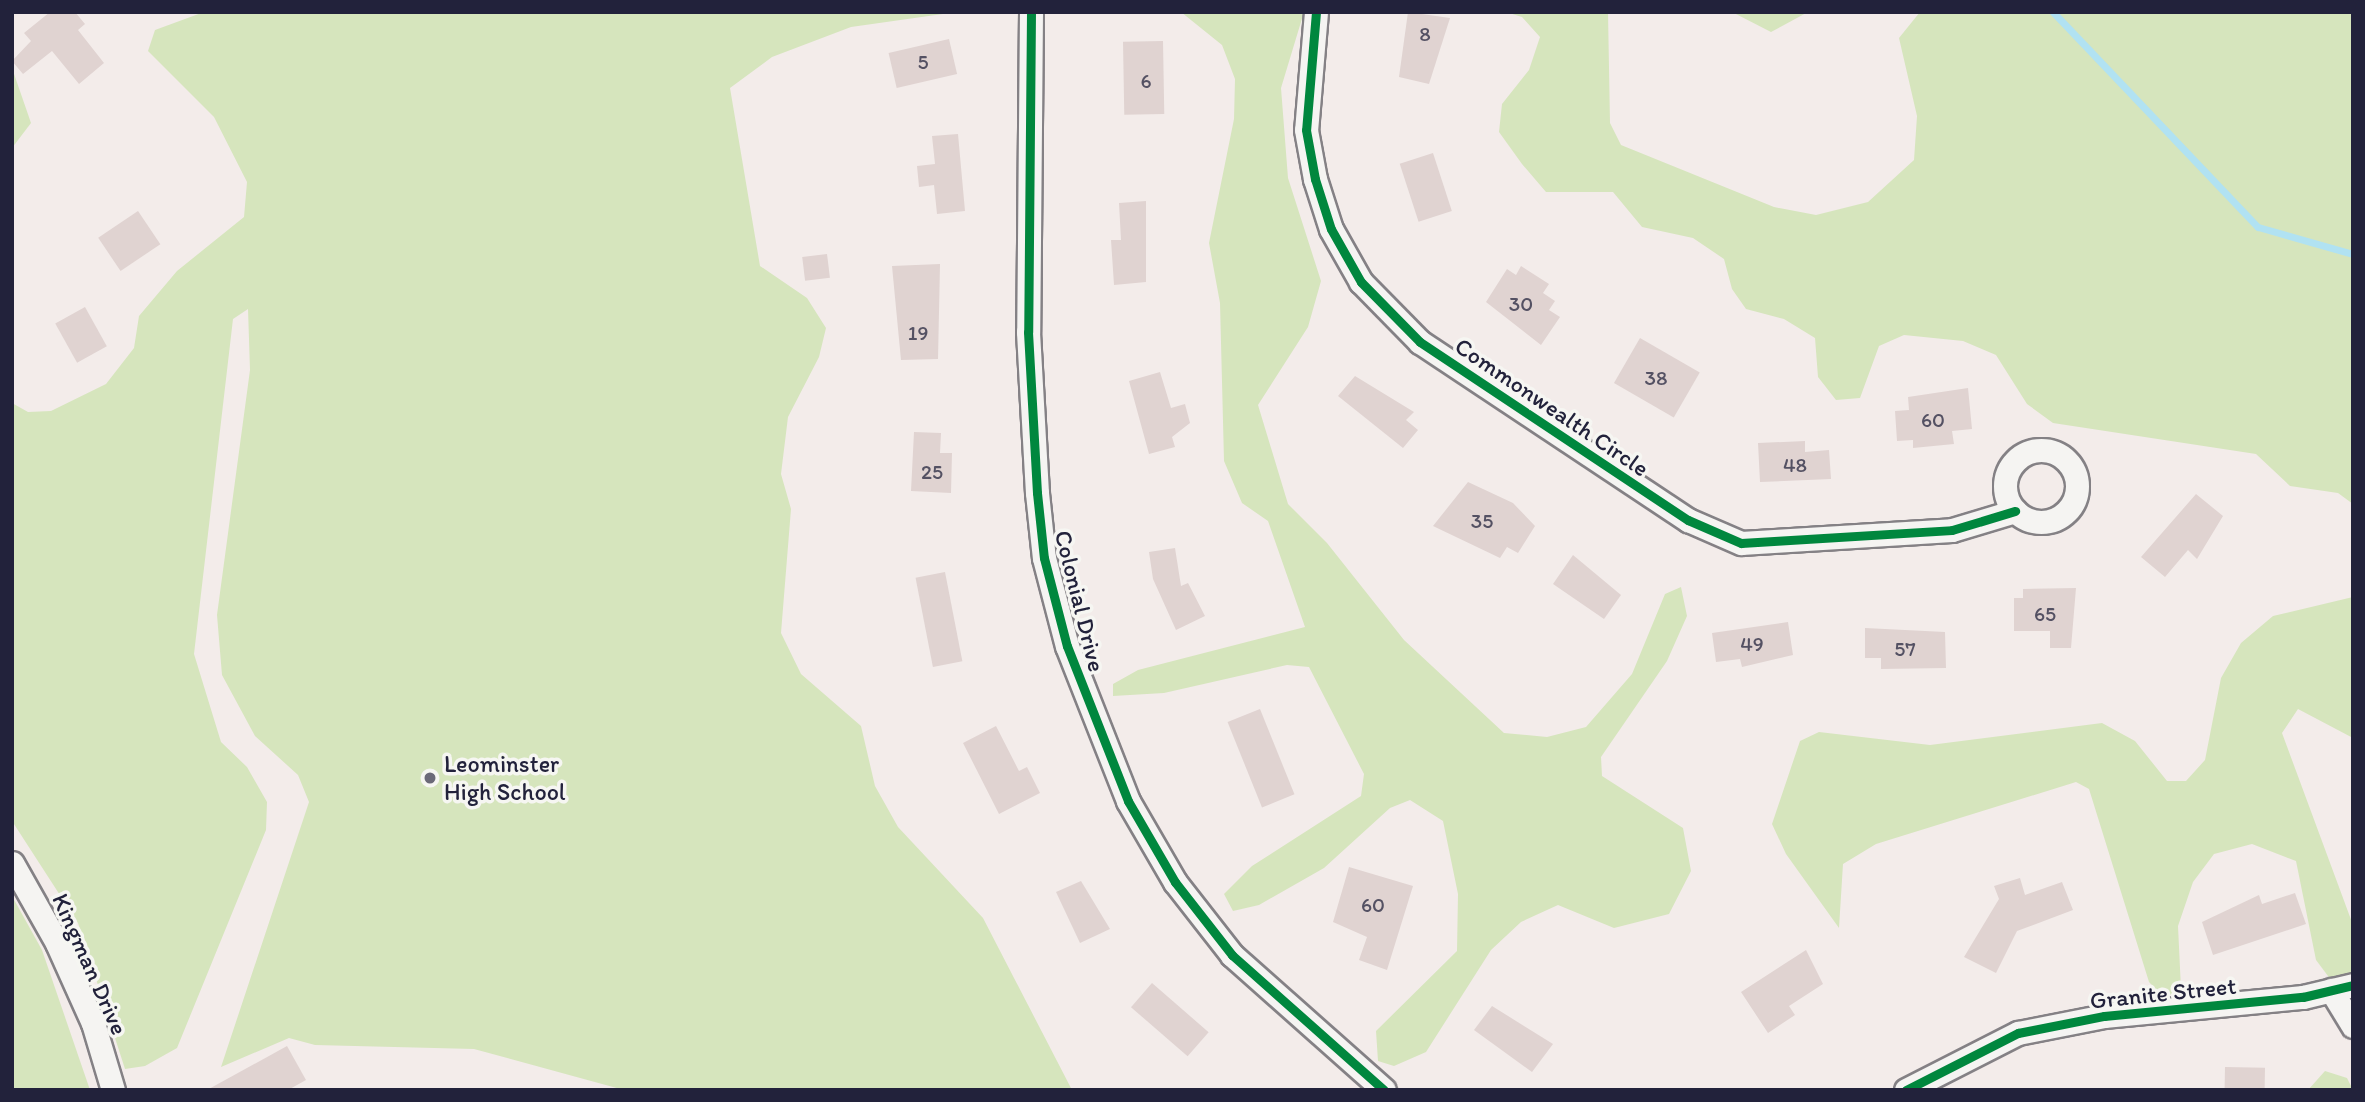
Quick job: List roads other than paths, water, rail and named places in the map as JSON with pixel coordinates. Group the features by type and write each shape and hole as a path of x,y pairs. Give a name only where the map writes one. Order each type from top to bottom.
{"street":[{"name":"Colonial Drive","path":"1031,12 1028,332 1037,493 1044,558 1068,646 1128,801 1175,882 1232,955 1384,1090"},
{"name":"Commonwealth Circle","path":"1317,12 1306,130 1315,179 1331,229 1361,282 1420,342 1688,520 1741,543 1952,530 2015,511"},
{"name":"Kingman Drive","path":"12,863 57,943 93,1023 113,1090"},
{"path":"2342,988 2353,1026"},
{"name":"Granite Street","path":"1906,1090 2018,1033 2104,1016 2342,988"}],"waterway":[{"path":"2053,12 2258,227 2353,254"}],"place":[{"name":"Leominster High School","path":"430,778"}]}
